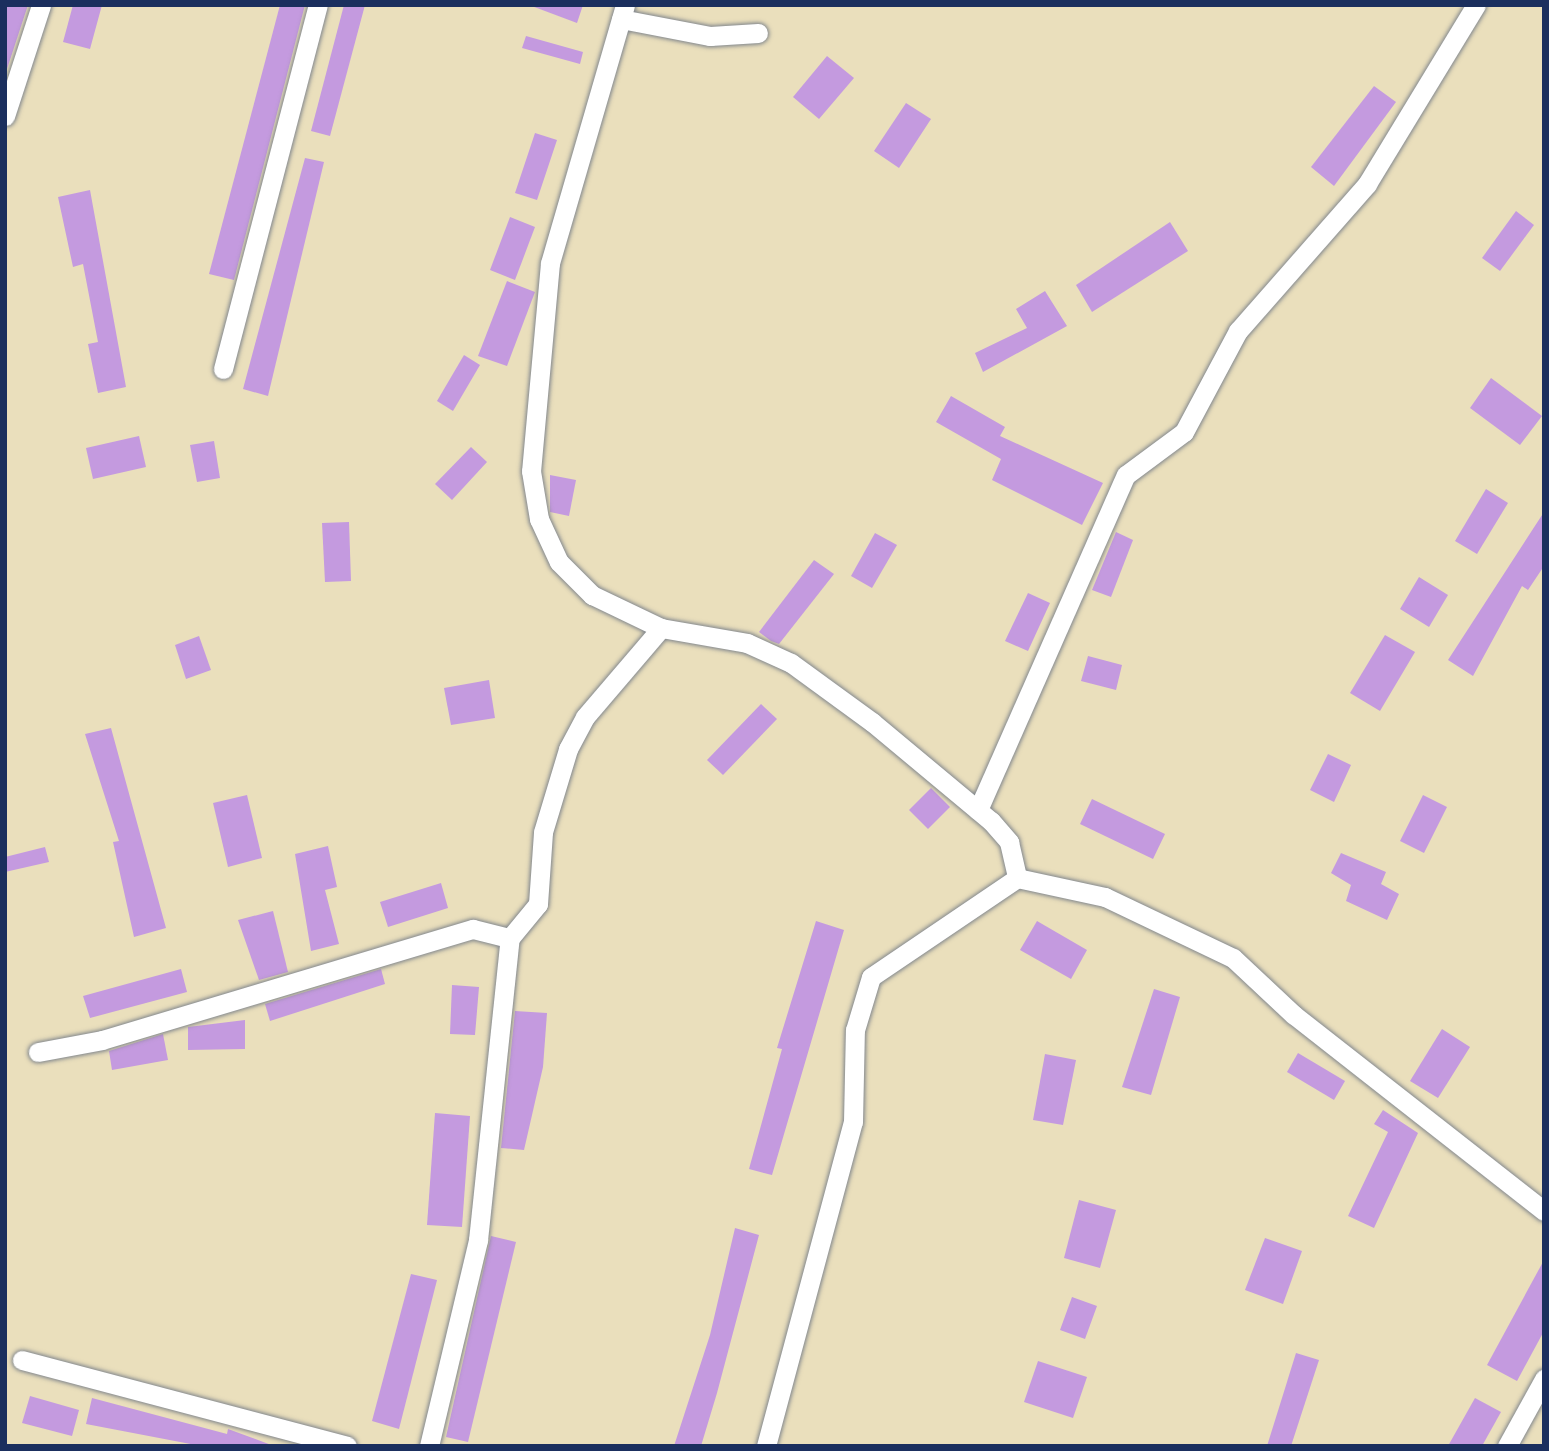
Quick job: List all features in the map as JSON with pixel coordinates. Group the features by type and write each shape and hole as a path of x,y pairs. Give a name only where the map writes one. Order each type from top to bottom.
{"street":[{"path":"5,116 41,5"},
{"path":"223,369 318,5"},
{"path":"978,810 1126,474 1184,432 1238,331 1367,184 1476,5"},
{"path":"758,33 710,36 623,12 550,263 531,471 539,519 559,562 592,595 661,628 747,643 791,663 978,810 1009,842 1017,878"},
{"path":"429,1446 478,1240 510,939 538,904 544,832 568,749 585,717 661,628"},
{"path":"766,1446 853,1122 855,1030 871,977 1017,878 1105,897 1233,958 1294,1015 1544,1211"},
{"path":"38,1052 102,1041 473,929 510,939"},
{"path":"22,1360 346,1446"},
{"path":"1507,1446 1544,1378"}],"building":[{"path":"5,5 28,5 6,72 5,72"},
{"path":"73,5 102,5 90,49 63,42"},
{"path":"280,5 305,5 234,280 209,274"},
{"path":"344,5 365,5 330,136 311,131"},
{"path":"529,5 583,5 577,23"},
{"path":"526,36 583,52 580,64 522,48"},
{"path":"827,56 854,78 819,119 793,97"},
{"path":"1374,86 1396,102 1334,186 1311,167"},
{"path":"906,103 931,119 899,168 874,151"},
{"path":"535,133 557,140 537,200 515,193"},
{"path":"305,158 324,162 268,396 243,389"},
{"path":"90,190 126,387 98,393 88,344 98,342 83,264 73,267 58,197"},
{"path":"1516,211 1534,225 1500,271 1482,258"},
{"path":"510,217 535,227 515,280 490,270"},
{"path":"1170,222 1188,251 1092,312 1076,285"},
{"path":"507,281 535,292 507,366 478,356"},
{"path":"1045,291 1067,326 983,372 975,353 1027,328 1016,309"},
{"path":"464,355 480,365 453,411 437,401"},
{"path":"1491,378 1542,416 1520,445 1470,408"},
{"path":"951,396 1005,427 1000,436 1103,483 1082,525 992,480 1001,459 936,422"},
{"path":"139,436 146,467 93,479 86,448"},
{"path":"214,441 220,478 197,482 190,445"},
{"path":"471,447 487,462 452,500 435,484"},
{"path":"550,475 576,480 569,516 550,512"},
{"path":"1486,489 1508,503 1477,554 1455,541"},
{"path":"1544,512 1544,566 1528,590 1522,586 1473,676 1448,660"},
{"path":"349,522 351,581 325,582 322,523"},
{"path":"1116,532 1133,540 1111,597 1092,590"},
{"path":"875,533 897,545 872,588 851,576"},
{"path":"814,560 834,574 779,644 771,641 759,632"},
{"path":"1419,577 1448,595 1429,627 1400,609"},
{"path":"1028,593 1050,603 1028,651 1005,641"},
{"path":"1385,635 1415,652 1380,711 1350,693"},
{"path":"199,636 211,670 186,679 175,645"},
{"path":"1088,656 1122,665 1116,690 1081,681"},
{"path":"489,680 495,718 451,725 444,688"},
{"path":"761,704 777,719 723,775 707,760"},
{"path":"111,728 166,928 134,937 113,842 119,841 85,734"},
{"path":"1328,754 1351,765 1334,802 1310,790"},
{"path":"931,788 950,807 928,829 909,810"},
{"path":"247,795 262,858 228,867 213,803"},
{"path":"1423,795 1447,807 1424,853 1400,841"},
{"path":"1092,799 1165,834 1153,859 1080,824"},
{"path":"328,846 337,887 325,890 339,944 311,951 295,854"},
{"path":"45,847 49,862 5,872 5,857"},
{"path":"1341,853 1386,872 1381,884 1399,894 1387,920 1346,901 1351,885 1331,873"},
{"path":"441,883 448,908 388,927 380,902"},
{"path":"273,911 288,972 259,980 238,920"},
{"path":"816,921 844,930 772,1175 749,1169 782,1049 777,1048"},
{"path":"1037,921 1087,950 1071,979 1020,950"},
{"path":"181,969 187,992 90,1018 83,996"},
{"path":"381,969 385,984 270,1021 265,1004"},
{"path":"452,985 479,987 475,1035 450,1034"},
{"path":"1154,989 1180,997 1151,1095 1122,1087"},
{"path":"515,1011 547,1013 543,1067 524,1150 501,1148"},
{"path":"245,1020 245,1049 188,1050 188,1027"},
{"path":"1442,1029 1470,1047 1438,1098 1410,1081"},
{"path":"163,1034 168,1060 112,1070 109,1051"},
{"path":"1298,1053 1345,1081 1334,1100 1287,1072"},
{"path":"1045,1054 1076,1060 1063,1125 1033,1120"},
{"path":"1383,1110 1418,1133 1374,1228 1348,1216 1388,1132 1374,1124"},
{"path":"435,1113 470,1116 462,1227 427,1225"},
{"path":"1079,1200 1116,1210 1100,1268 1064,1258"},
{"path":"735,1228 759,1235 717,1393 701,1446 674,1446 710,1335"},
{"path":"491,1236 516,1242 468,1442 446,1437"},
{"path":"1265,1238 1302,1251 1283,1304 1245,1290"},
{"path":"1544,1260 1544,1331 1517,1381 1487,1365"},
{"path":"411,1274 437,1280 399,1429 372,1421"},
{"path":"1072,1297 1097,1306 1085,1339 1060,1330"},
{"path":"1296,1353 1319,1360 1291,1446 1267,1446"},
{"path":"1038,1361 1087,1377 1073,1418 1024,1402"},
{"path":"30,1396 79,1410 72,1436 22,1423"},
{"path":"92,1398 227,1434 228,1429 274,1446 201,1446 86,1424"},
{"path":"1475,1398 1501,1412 1482,1446 1448,1446"}]}
